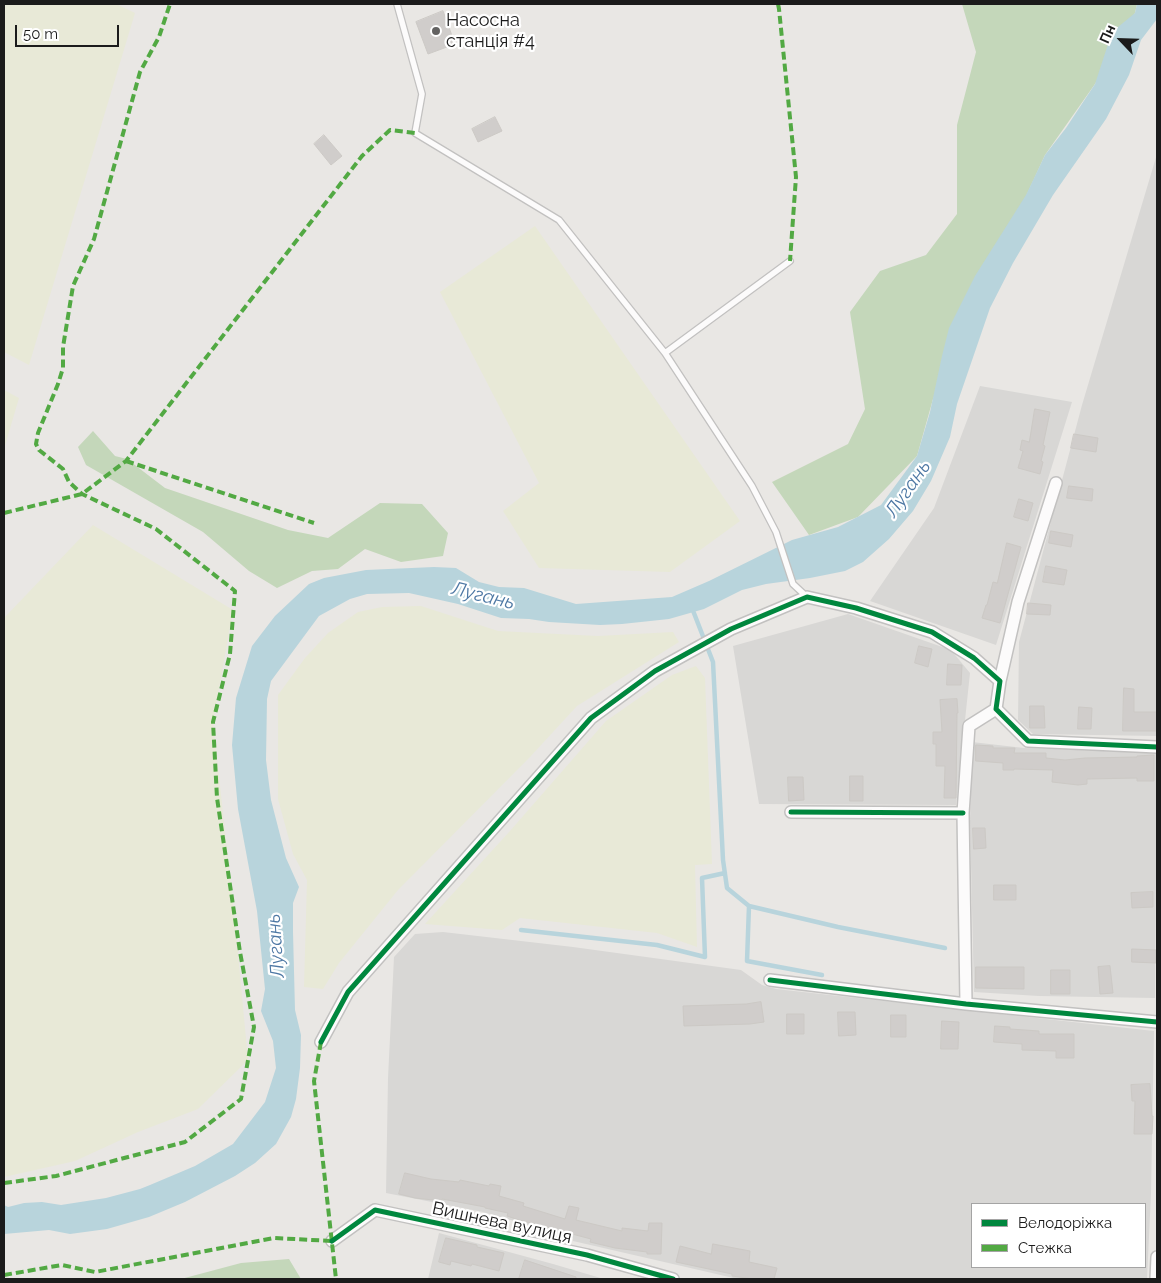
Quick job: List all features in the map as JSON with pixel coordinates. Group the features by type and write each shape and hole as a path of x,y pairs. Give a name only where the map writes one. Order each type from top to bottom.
{"street":[{"path":"966,1004 963,813 969,726 996,709 1000,681 1018,602 1056,483"},
{"path":"321,1042 348,992 591,718 655,671 731,628 807,597 856,608 932,632 974,658 1000,681"},
{"path":"996,709 1028,741 1157,747"},
{"path":"791,812 963,813"},
{"path":"770,980 966,1004 1157,1022"},
{"name":"Вишнева вулиця","path":"332,1241 375,1210 588,1255 674,1279"},
{"path":"1156,1279 1157,1257"}],"lane":[{"path":"396,4 422,94 415,134 559,220 665,353 752,486 776,532 793,584 807,597"},
{"path":"665,353 790,261"}],"shaded area":[{"path":"1157,154 1157,736 1033,734 1018,720 1019,642 1082,405"},
{"path":"980,386 1072,402 996,645 870,601 934,508"},
{"path":"848,614 951,650 970,673 956,805 759,804 733,646"},
{"path":"972,742 1024,748 1157,753 1155,998 1039,996 974,992 970,821"},
{"path":"443,932 573,947 741,970 762,985 776,989 1154,1031 1151,1194 1147,1279 738,1279 573,1241 573,1238 483,1212 386,1193 388,1078 394,957 415,934"},
{"path":"439,1233 553,1264 604,1279 428,1279"}],"green space":[{"path":"4,4 116,4 135,13 29,365 4,352"},
{"path":"962,4 1137,4 1135,13 1095,84 1045,155 933,399 917,456 858,517 809,535 772,482 848,444 865,409 850,312 880,271 926,255 957,214 957,125 976,52"},
{"path":"535,226 740,521 670,572 539,568 503,511 539,483 440,292"},
{"path":"4,390 19,398 4,449"},
{"path":"93,431 115,456 127,459 165,488 288,530 328,538 380,503 422,504 448,533 443,556 401,562 365,549 338,569 312,571 277,588 249,571 203,532 86,465 78,447"},
{"path":"93,525 233,610 213,722 248,1060 198,1109 138,1132 75,1161 4,1177 4,618"},
{"path":"421,606 498,631 598,636 673,632 679,642 577,706 530,757 398,890 339,963 323,989 304,987 307,880 293,854 278,799 278,695 305,658 328,633 358,612 382,607"},
{"path":"696,666 705,678 712,864 695,865 697,947 657,933 520,918 502,930 425,924 510,831 606,721 672,675"},
{"path":"289,1259 301,1279 181,1279 241,1263"}],"water":[{"name":"Лугань","path":"1137,4 1157,4 1157,19 1141,40 1129,75 1106,119 1053,195 1013,263 990,308 957,404 950,437 931,481 913,511 889,539 863,562 845,571 766,584 742,590 704,609 669,619 622,624 600,625 501,618 458,604 409,593 367,594 350,599 319,616 271,681 267,699 266,760 271,800 286,858 299,887 293,903 293,932 295,1010 301,1035 300,1068 296,1099 291,1117 276,1144 255,1163 235,1176 185,1202 149,1217 107,1229 70,1234 49,1230 4,1234 4,1205 8,1207 24,1203 42,1202 61,1205 106,1198 140,1189 195,1166 233,1144 265,1102 276,1068 273,1041 261,1011 265,989 257,911 238,809 232,745 236,698 252,646 275,616 309,584 324,578 366,570 456,568 479,582 499,587 524,588 576,604 672,597 792,540 838,527 881,505 917,456 930,412 949,328 975,276 1026,195 1045,155 1066,128 1095,84 1112,32 1135,13"}],"building":[{"path":"443,11 455,44 428,54 416,22"},
{"path":"495,117 502,131 478,142 472,129"},
{"path":"324,135 342,156 331,165 314,144"},
{"path":"1035,409 1050,412 1043,445 1045,446 1040,474 1018,468 1023,451 1020,450 1022,440 1029,442"},
{"path":"1074,434 1098,438 1096,452 1071,448"},
{"path":"1069,486 1093,489 1092,501 1067,498"},
{"path":"1019,499 1033,503 1028,521 1014,517"},
{"path":"1051,531 1073,535 1071,547 1049,543"},
{"path":"1007,543 1021,547 1000,623 982,618 993,582 997,583"},
{"path":"1046,566 1067,570 1064,585 1043,582"},
{"path":"1028,603 1051,605 1050,615 1027,614"},
{"path":"919,646 932,649 928,667 915,663"},
{"path":"948,664 962,665 961,685 947,685"},
{"path":"1124,688 1134,689 1134,712 1157,712 1157,731 1123,731"},
{"path":"957,699 956,798 944,798 945,766 936,766 936,744 933,744 933,732 942,732 940,700"},
{"path":"1030,706 1044,706 1045,728 1030,728"},
{"path":"1079,707 1092,708 1091,729 1078,729"},
{"path":"976,745 993,746 993,748 1015,748 1014,753 1046,753 1046,758 1065,760 1154,755 1154,781 1137,781 1137,778 1087,779 1087,784 1078,785 1052,782 1053,770 1003,770 1003,763 976,761"},
{"path":"850,776 863,776 863,801 850,801"},
{"path":"788,777 803,777 804,800 789,801"},
{"path":"973,828 985,828 986,848 974,849"},
{"path":"994,885 1016,885 1016,900 994,900"},
{"path":"1153,892 1153,907 1132,908 1131,893"},
{"path":"1132,949 1156,950 1156,963 1132,962"},
{"path":"1110,966 1113,993 1100,994 1098,967"},
{"path":"976,967 1024,967 1024,989 976,988"},
{"path":"1051,970 1070,970 1070,994 1051,994"},
{"path":"761,1002 764,1022 684,1026 683,1006"},
{"path":"838,1012 855,1012 856,1035 839,1036"},
{"path":"787,1014 804,1014 804,1034 787,1034"},
{"path":"891,1015 906,1015 906,1037 891,1037"},
{"path":"942,1021 959,1022 958,1049 941,1049"},
{"path":"995,1026 1039,1031 1039,1034 1074,1034 1074,1058 1056,1058 1056,1051 1022,1050 1022,1044 994,1042"},
{"path":"1150,1084 1153,1116 1152,1134 1134,1134 1135,1101 1132,1101 1131,1085"},
{"path":"405,1173 431,1179 459,1182 460,1180 489,1186 490,1184 501,1186 499,1196 524,1203 523,1206 565,1219 569,1206 579,1208 576,1220 622,1231 622,1228 648,1231 649,1223 662,1223 661,1254 647,1254 647,1252 615,1248 590,1242 591,1239 519,1220 507,1216 508,1213 485,1207 442,1199 442,1201 415,1198 399,1194"},
{"path":"446,1238 504,1253 499,1271 472,1264 471,1266 451,1261 450,1265 439,1262"},
{"path":"713,1244 750,1251 749,1262 777,1268 774,1279 732,1276 732,1274 676,1262 680,1246 711,1254"},
{"path":"525,1260 576,1277 576,1279 519,1279"}],"waterway":[{"path":"692,608 713,662 723,860 727,888 749,906 838,927 945,948"},
{"path":"521,930 657,945 705,957 702,878 725,873"},
{"path":"749,906 747,961 822,975"}],"marked path":[{"path":"4,1183 56,1176 185,1142 241,1099 254,1027 240,952 217,798 213,722 230,654 235,591 156,529 82,494 69,482 63,469 39,450 36,444 38,433 63,368 63,347 73,286 94,239 140,72 159,37 170,4"},
{"path":"778,4 796,177 790,261"},
{"path":"4,513 82,494 126,461 362,156 390,130 415,133"},
{"path":"126,461 314,523"},
{"path":"321,1042 314,1081 336,1279"},
{"path":"4,1275 62,1265 95,1272 274,1238 332,1241"}],"cycle path":[{"path":"321,1042 348,992 591,718 655,671 731,629 807,597 856,608 932,632 974,658 1000,681 996,709 1028,741 1157,747"},
{"path":"791,812 963,813"},
{"path":"770,980 966,1004 1157,1022"},
{"path":"332,1241 375,1210 587,1255 673,1279"}],"place":[{"name":"Насосна станція #4","path":"436,31"}]}
